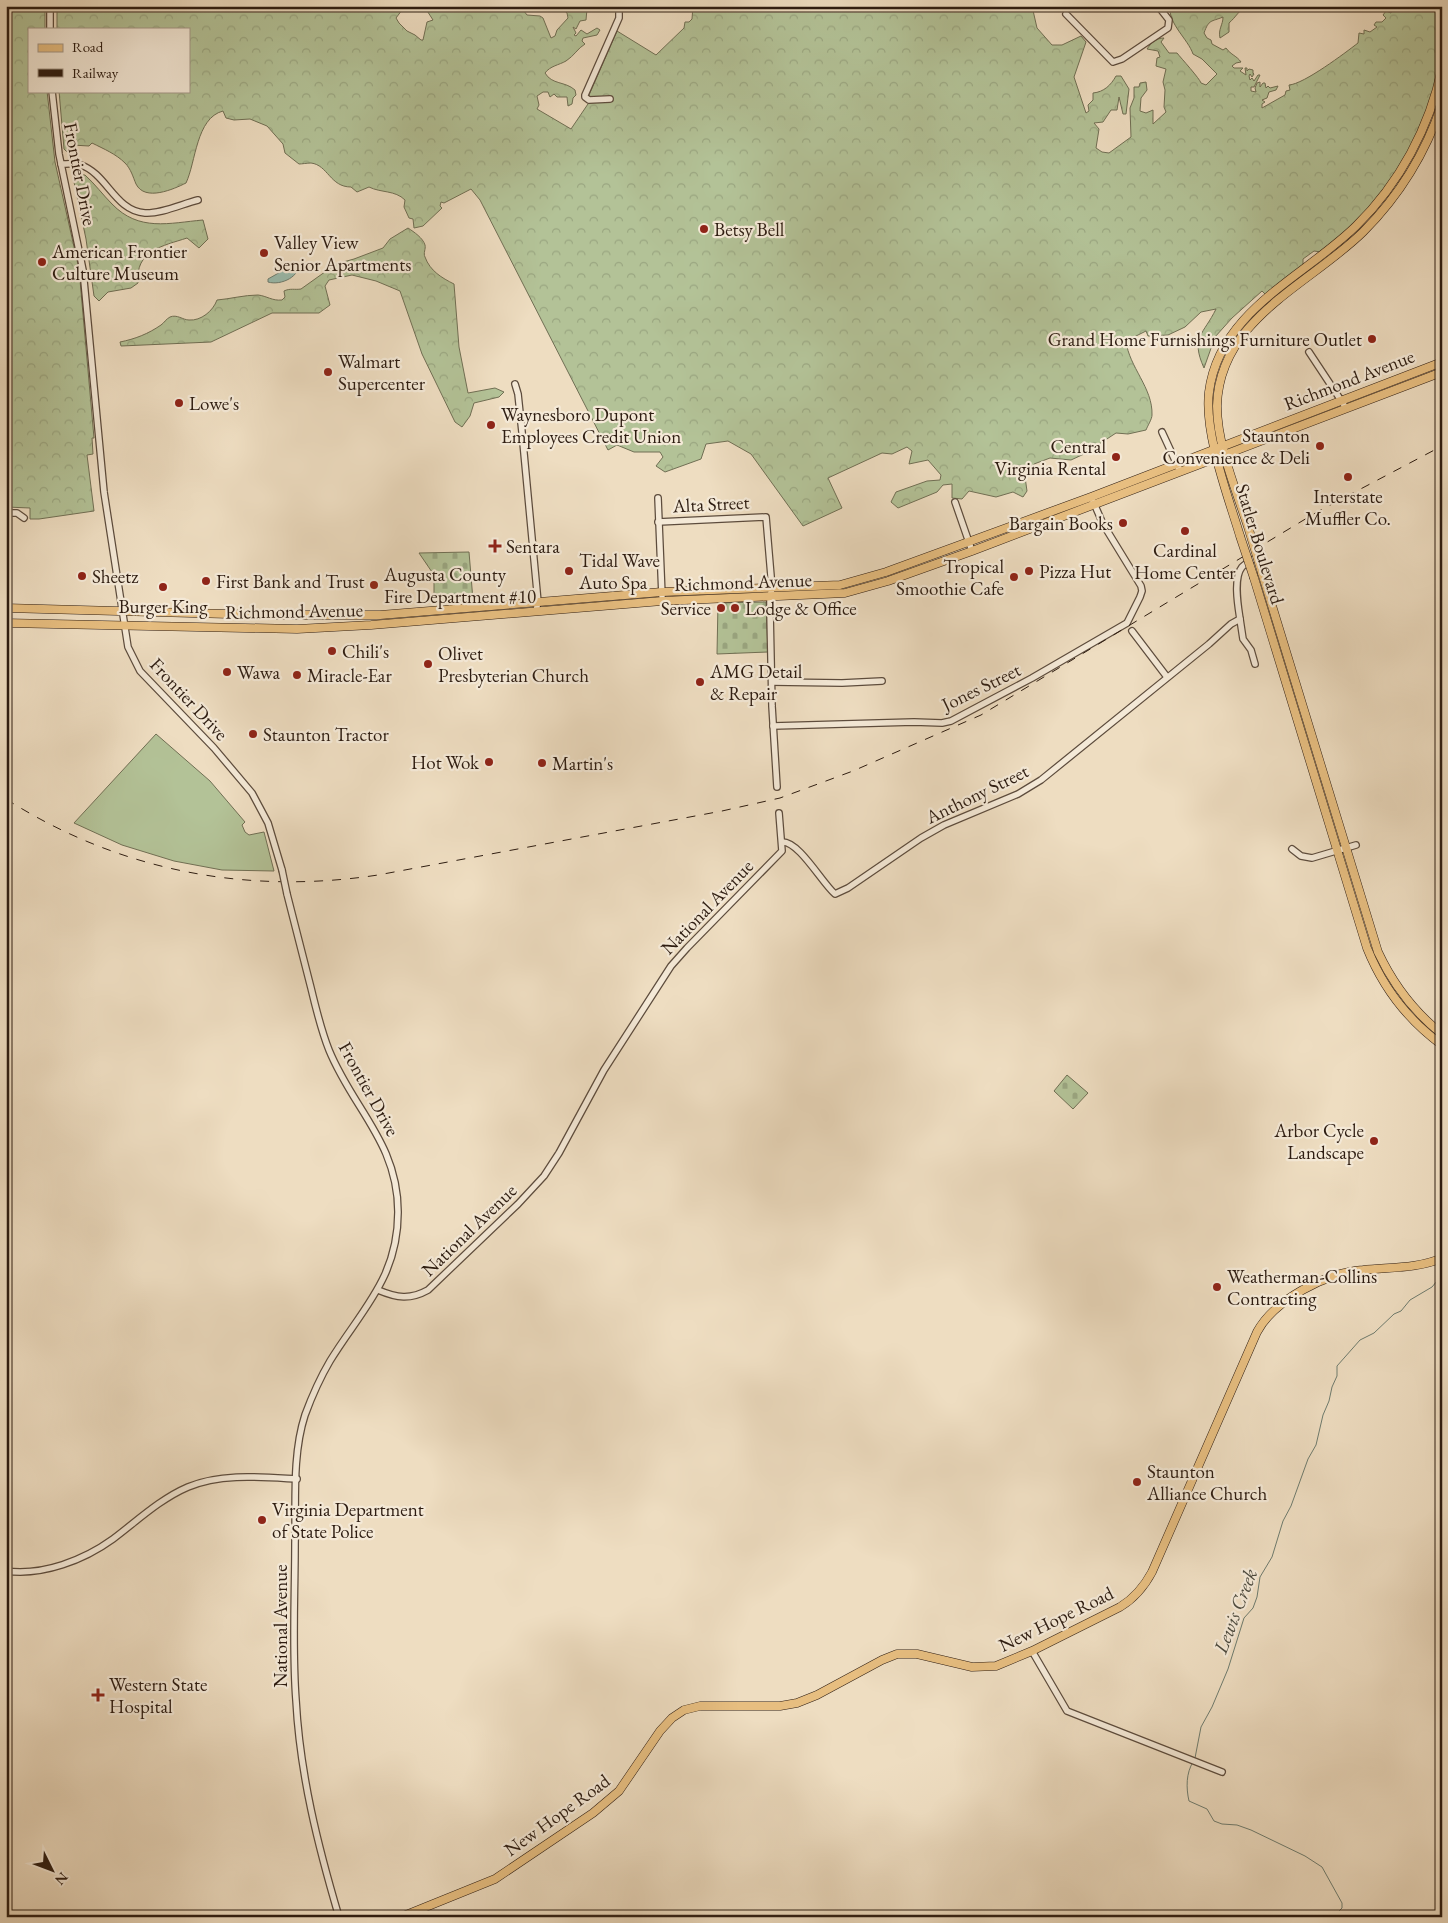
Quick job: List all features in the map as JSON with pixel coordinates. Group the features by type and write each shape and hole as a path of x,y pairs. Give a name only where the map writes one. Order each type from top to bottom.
{"main road":[{"name":"Statler Boulevard","path":"1442,68 1433,103 1417,142 1401,170 1381,198 1357,226 1340,242 1249,313 1224,346 1216,364 1209,393 1210,418 1219,447 1225,455 1249,530 1374,942 1384,965 1410,1003 1442,1034"},
{"name":"Statler Boulevard","path":"1442,104 1419,157 1402,186 1384,210 1353,242 1258,317 1235,345 1224,370 1218,393 1219,447 1217,458 1365,942 1378,972 1390,992 1409,1016 1442,1045"},
{"name":"Richmond Avenue","path":"6,623 297,630 662,601 845,593 888,581 1094,505 1219,447 1442,362"},
{"name":"Richmond Avenue","path":"6,608 122,612 393,615 662,592 827,586 855,582 1091,497 1179,467 1217,458 1442,372"},
{"name":"New Hope Road","path":"401,1917 495,1879 593,1813 611,1799 622,1787 666,1723 684,1710 700,1706 780,1706 797,1703 817,1695 882,1660 897,1654 912,1654 979,1668 1001,1664 1032,1651 1129,1602 1142,1589 1152,1572 1257,1332 1269,1315 1279,1306 1306,1289 1341,1274 1420,1265 1442,1258"}],"street":[{"path":"50,6 50,28"},
{"path":"610,99 589,100 586,95 619,18 619,6"},
{"path":"1066,14 1113,62 1122,59 1168,28 1169,20 1158,6"},
{"name":"Frontier Drive","path":"52,92 61,164 84,270 104,492 130,653 140,671 220,754 255,797 271,831 327,1045 343,1080 382,1141 394,1174 398,1205 397,1234 390,1264 378,1290"},
{"path":"61,164 81,165 97,176 121,202 138,212 155,212 198,200"},
{"path":"1309,352 1346,408"},
{"path":"515,384 522,422 538,602 536,611"},
{"path":"1162,432 1179,467"},
{"path":"1091,497 1094,505"},
{"path":"658,498 662,601"},
{"path":"955,502 972,550"},
{"name":"Jones Street","path":"773,726 949,722 1032,678 1127,623 1140,597 1141,586 1103,524 1094,505"},
{"path":"6,513 19,514 24,518"},
{"name":"Alta Street","path":"658,522 766,516 772,588"},
{"path":"1255,664 1243,638 1237,602 1238,574 1245,565 1262,554"},
{"path":"772,588 770,597 776,787"},
{"name":"Anthony Street","path":"782,842 786,842 796,848 835,894 848,888 921,838 1032,786 1168,678 1231,624 1240,619"},
{"path":"1132,631 1168,678"},
{"path":"772,682 842,683 882,681"},
{"path":"779,812 782,842"},
{"name":"National Avenue","path":"339,1917 309,1804 296,1701 294,1635 297,1479 300,1435 314,1392 329,1363 378,1290 392,1296 404,1298 428,1290 532,1190 555,1159 604,1070 671,966 782,851 782,842"},
{"path":"1292,849 1307,858 1312,858 1356,844"},
{"path":"6,1571 43,1569 80,1558 112,1540 172,1496 198,1484 222,1478 297,1479"},
{"path":"1032,1651 1067,1711 1222,1772"}],"green space":[{"name":"American Frontier Culture Museum","path":"6,6 45,6 45,28 28,28 28,92 47,92 55,162 79,269 94,438 92,438 93,454 87,455 94,511 30,519 30,508 6,507"},
{"path":"57,6 405,6 396,18 407,31 423,40 427,22 433,20 424,6 520,6 527,15 543,18 551,38 555,36 557,30 568,18 567,13 559,6 600,6 587,9 586,20 580,21 576,29 573,27 576,33 574,35 576,36 581,30 587,34 597,28 600,30 597,35 583,38 582,41 585,44 571,57 545,73 551,79 575,90 576,95 573,98 572,104 568,106 567,97 557,97 554,94 550,97 548,92 543,92 537,96 539,105 537,109 571,129 590,101 589,95 617,31 656,55 684,28 685,22 689,22 692,19 693,6 1032,6 1037,28 1052,45 1062,45 1081,36 1086,42 1074,77 1086,113 1089,111 1088,105 1093,100 1093,93 1107,88 1116,76 1121,76 1129,89 1126,114 1123,114 1119,97 1117,110 1111,110 1103,122 1094,123 1099,129 1096,148 1102,152 1109,153 1131,137 1130,108 1134,98 1134,87 1139,87 1140,83 1146,82 1147,90 1141,98 1140,111 1146,113 1153,110 1153,124 1166,112 1163,82 1166,69 1156,66 1157,58 1160,57 1158,51 1147,49 1154,41 1164,38 1161,42 1169,53 1177,53 1201,83 1206,85 1217,74 1202,59 1193,54 1172,19 1170,6 1247,6 1229,23 1229,32 1220,38 1223,17 1209,23 1204,33 1211,40 1212,44 1223,50 1226,48 1241,62 1232,66 1234,68 1243,68 1240,71 1246,75 1245,68 1247,68 1247,71 1249,69 1253,70 1254,74 1252,77 1250,74 1249,76 1250,80 1252,78 1254,81 1260,75 1254,87 1251,87 1251,91 1256,92 1257,83 1260,82 1260,87 1263,83 1265,83 1266,88 1268,86 1270,88 1278,86 1276,90 1269,92 1267,98 1262,100 1265,102 1262,104 1262,108 1285,95 1286,91 1290,90 1289,85 1314,74 1352,48 1358,43 1359,33 1364,34 1364,30 1370,32 1377,27 1374,25 1376,22 1382,22 1386,18 1383,15 1386,11 1391,13 1392,9 1396,6 1442,6 1442,44 1439,66 1428,109 1409,151 1385,189 1371,206 1321,252 1314,251 1303,259 1303,266 1266,295 1262,291 1232,318 1215,337 1204,368 1200,358 1198,342 1216,309 1201,312 1185,327 1168,335 1148,336 1146,331 1126,341 1131,360 1149,396 1152,417 1146,430 1128,434 1116,433 1084,454 1071,460 1050,458 1034,464 1025,477 1027,491 1023,497 1013,492 996,497 969,491 962,499 952,498 952,484 943,485 937,492 898,508 891,502 896,492 927,481 940,480 941,475 928,460 909,464 912,451 907,447 892,454 882,453 828,478 842,508 803,526 751,454 728,441 706,444 701,459 665,472 656,466 663,457 660,452 634,452 617,445 608,450 480,200 471,189 444,203 441,202 440,206 442,208 423,226 414,228 413,219 409,218 404,207 405,200 401,197 369,187 357,192 351,187 338,184 317,165 311,163 299,164 285,153 283,144 267,126 250,119 234,120 226,118 223,111 214,115 202,131 186,183 167,191 153,193 140,189 125,163 114,154 92,143 89,146 72,145 69,154 64,149 59,92 190,92 190,28 57,28"},
{"path":"600,6 613,6 611,10"},
{"path":"77,175 85,175 112,204 122,213 133,219 155,224 203,220 208,239 199,248 187,238 152,251 141,263 138,272 138,283 131,288 108,292 99,301 94,296 86,239 74,182"},
{"path":"408,228 424,242 424,256 433,270 454,284 459,347 468,393 495,388 504,392 499,397 474,403 470,416 462,427 455,422 422,354 400,291 376,281 352,275 329,280 325,286 330,305 319,313 272,313 211,342 121,346 120,342 146,334 170,317 175,316 189,320 198,319 210,311 217,300 258,295 282,300 285,297 284,291 301,289 336,264 383,248 390,239"},
{"path":"469,552 473,600 434,604 434,575 419,553"},
{"path":"766,602 768,652 717,654 718,603"},
{"path":"156,734 210,781 245,822 242,825 245,832 249,835 264,832 274,871 222,870 174,861 122,845 74,823"},
{"path":"1067,1075 1088,1093 1073,1109 1054,1091"}],"shaded area":[{"path":"298,262 297,272 294,276 279,283 268,282 268,279"}],"waterway":[{"name":"Lewis Creek","path":"1195,1758 1201,1727 1212,1707 1228,1669 1244,1618 1253,1608 1260,1577 1272,1557 1283,1521 1291,1506 1308,1459 1316,1445 1323,1415 1337,1376 1337,1366 1360,1340 1374,1333 1394,1314 1401,1311 1410,1300 1432,1287 1442,1275"},
{"name":"Lewis Creek","path":"1193,1762 1187,1781 1189,1801 1207,1809 1214,1821 1222,1824 1237,1825 1251,1830 1305,1856 1322,1867 1342,1903 1342,1908 1333,1917"}],"railway":[{"path":"6,799 49,824 93,844 139,860 185,871 233,879 280,882 378,875 722,811 780,798 853,771 981,715 1317,512 1442,446"}],"place":[{"name":"Betsy Bell","path":"704,229"},
{"name":"Valley View Senior Apartments","path":"264,253"},
{"name":"American Frontier Culture Museum","path":"42,262"},
{"name":"Grand Home Furnishings Furniture Outlet","path":"1372,339"},
{"name":"Walmart Supercenter","path":"328,372"},
{"name":"Lowe's","path":"179,403"},
{"name":"Waynesboro Dupont Employees Credit Union","path":"491,425"},
{"name":"Staunton Convenience & Deli","path":"1320,446"},
{"name":"Central Virginia Rental","path":"1116,457"},
{"name":"Interstate Muffler Co.","path":"1348,477"},
{"name":"Bargain Books","path":"1123,523"},
{"name":"Cardinal Home Center","path":"1185,531"},
{"name":"Sentara","path":"495,546"},
{"name":"Tidal Wave Auto Spa","path":"569,571"},
{"name":"Pizza Hut","path":"1029,571"},
{"name":"Sheetz","path":"82,576"},
{"name":"Tropical Smoothie Cafe","path":"1014,577"},
{"name":"First Bank and Trust","path":"206,581"},
{"name":"Augusta County Fire Department #10","path":"374,585"},
{"name":"Burger King","path":"163,587"},
{"name":"Service","path":"721,608"},
{"name":"Lodge & Office","path":"735,608"},
{"name":"Chili's","path":"332,651"},
{"name":"Olivet Presbyterian Church","path":"428,664"},
{"name":"Wawa","path":"227,672"},
{"name":"Miracle-Ear","path":"297,675"},
{"name":"AMG Detail & Repair","path":"700,682"},
{"name":"Staunton Tractor","path":"253,734"},
{"name":"Hot Wok","path":"489,762"},
{"name":"Martin's","path":"542,763"},
{"name":"Arbor Cycle Landscape","path":"1374,1141"},
{"name":"Weatherman-Collins Contracting","path":"1217,1287"},
{"name":"Staunton Alliance Church","path":"1137,1482"},
{"name":"Virginia Department of State Police","path":"262,1520"},
{"name":"Western State Hospital","path":"98,1695"}]}
